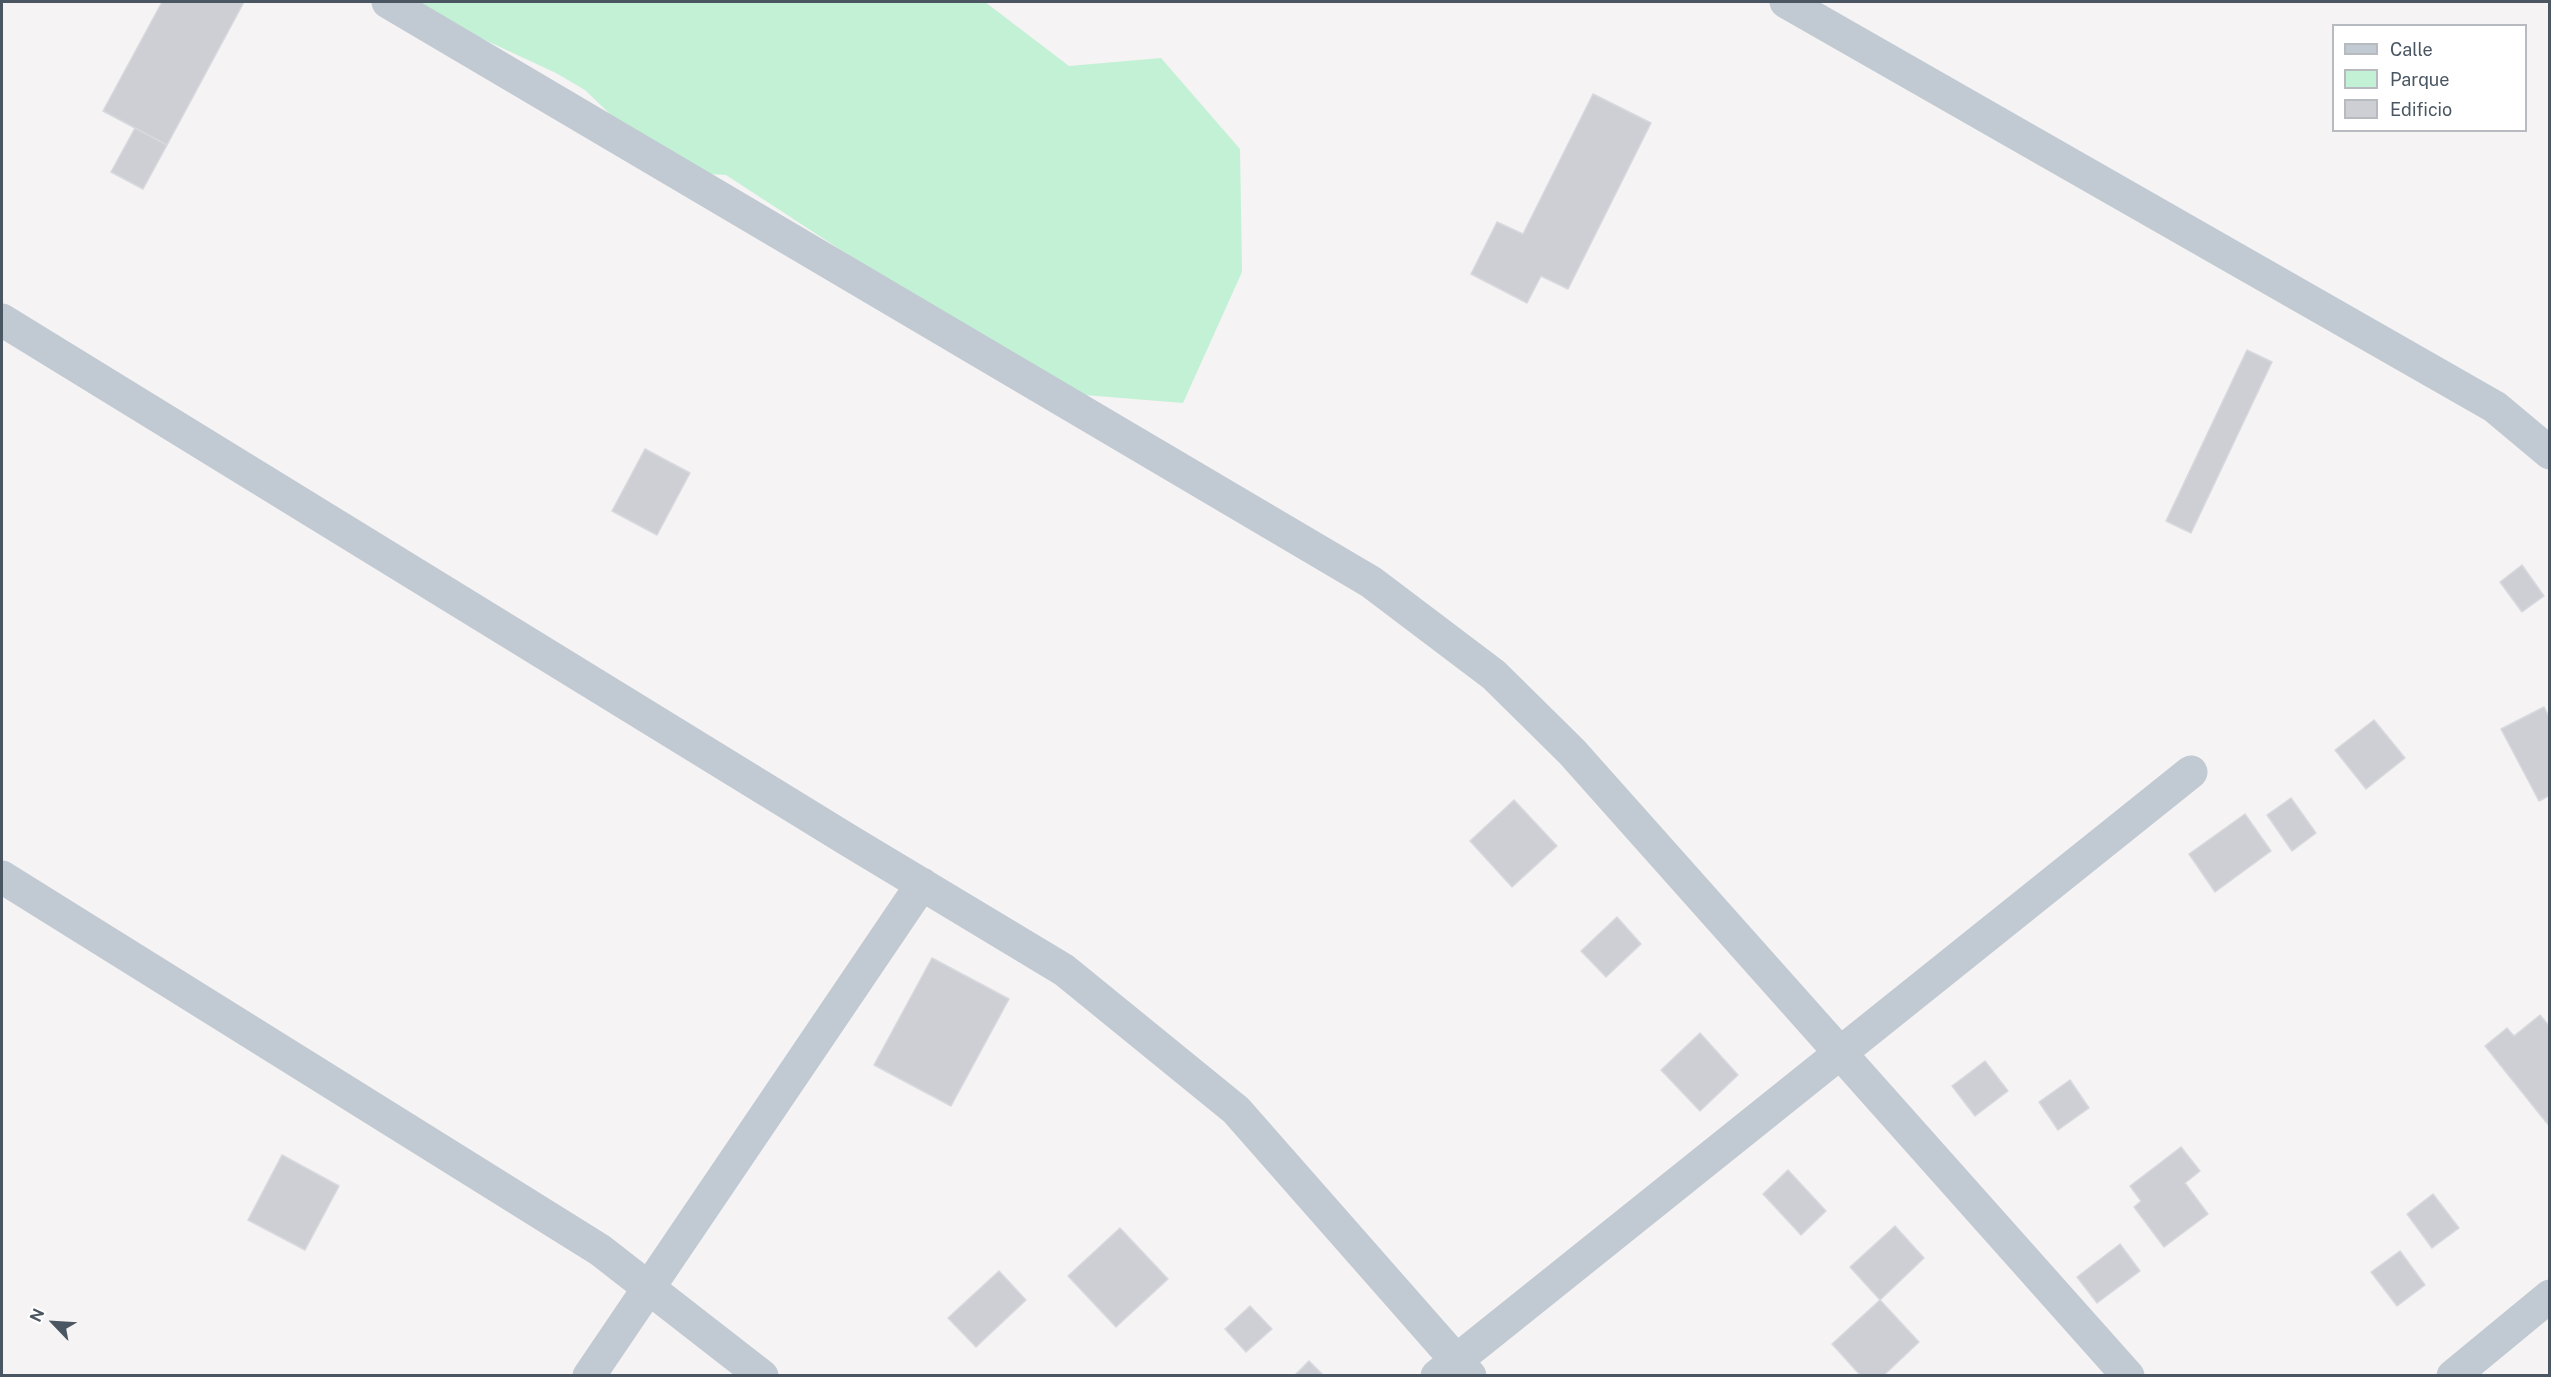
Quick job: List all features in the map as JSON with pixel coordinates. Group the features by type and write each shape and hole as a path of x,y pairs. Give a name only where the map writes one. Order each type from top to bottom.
{"street":[{"path":"388,2 1371,582 1494,675 1572,752 2128,1376"},
{"path":"1786,2 2495,407 2550,453"},
{"path":"2,320 1064,970 1236,1110 1455,1370 1840,1053 2191,772"},
{"path":"2,877 600,1250 762,1376"},
{"path":"589,1376 922,884"},
{"path":"2453,1376 2550,1296"}],"green space":[{"path":"403,2 985,2 1069,66 1161,58 1240,149 1242,272 1183,403 1060,393 726,175 690,173 635,138 585,90 556,73"}],"building":[{"path":"162,2 244,2 167,145 103,111"},
{"path":"1593,94 1651,123 1568,289 1541,276 1527,303 1471,274 1497,222 1523,234"},
{"path":"135,128 167,145 143,189 111,172"},
{"path":"2247,350 2272,362 2191,533 2166,521"},
{"path":"645,449 690,473 657,535 612,511"},
{"path":"2522,565 2544,596 2522,612 2500,582"},
{"path":"2544,707 2550,719 2550,795 2539,801 2501,729"},
{"path":"2374,720 2405,758 2366,789 2335,750"},
{"path":"2291,798 2316,833 2292,851 2267,815"},
{"path":"1514,800 1557,846 1512,887 1470,841"},
{"path":"2245,814 2271,851 2215,892 2189,854"},
{"path":"1617,917 1641,944 1606,977 1581,951"},
{"path":"932,958 1009,999 951,1106 874,1065"},
{"path":"2540,1015 2550,1027 2550,1127 2485,1046 2507,1028 2514,1036"},
{"path":"1700,1033 1738,1075 1700,1111 1661,1070"},
{"path":"1985,1061 2008,1091 1975,1116 1952,1086"},
{"path":"2070,1080 2089,1108 2058,1130 2039,1102"},
{"path":"2181,1147 2200,1171 2185,1183 2208,1214 2164,1247 2134,1207 2141,1201 2130,1186"},
{"path":"282,1155 339,1186 305,1250 248,1220"},
{"path":"1788,1170 1826,1211 1801,1235 1763,1194"},
{"path":"2433,1194 2459,1228 2432,1248 2407,1214"},
{"path":"1895,1226 1924,1258 1880,1300 1850,1267"},
{"path":"1120,1228 1168,1279 1116,1327 1068,1276"},
{"path":"2120,1244 2140,1271 2097,1303 2077,1277"},
{"path":"2400,1251 2425,1285 2397,1306 2371,1272"},
{"path":"999,1271 1026,1300 976,1347 948,1318"},
{"path":"1880,1300 1919,1342 1883,1376 1861,1376 1832,1344"},
{"path":"1250,1306 1272,1329 1246,1352 1225,1329"},
{"path":"1309,1361 1324,1376 1294,1376"}]}
